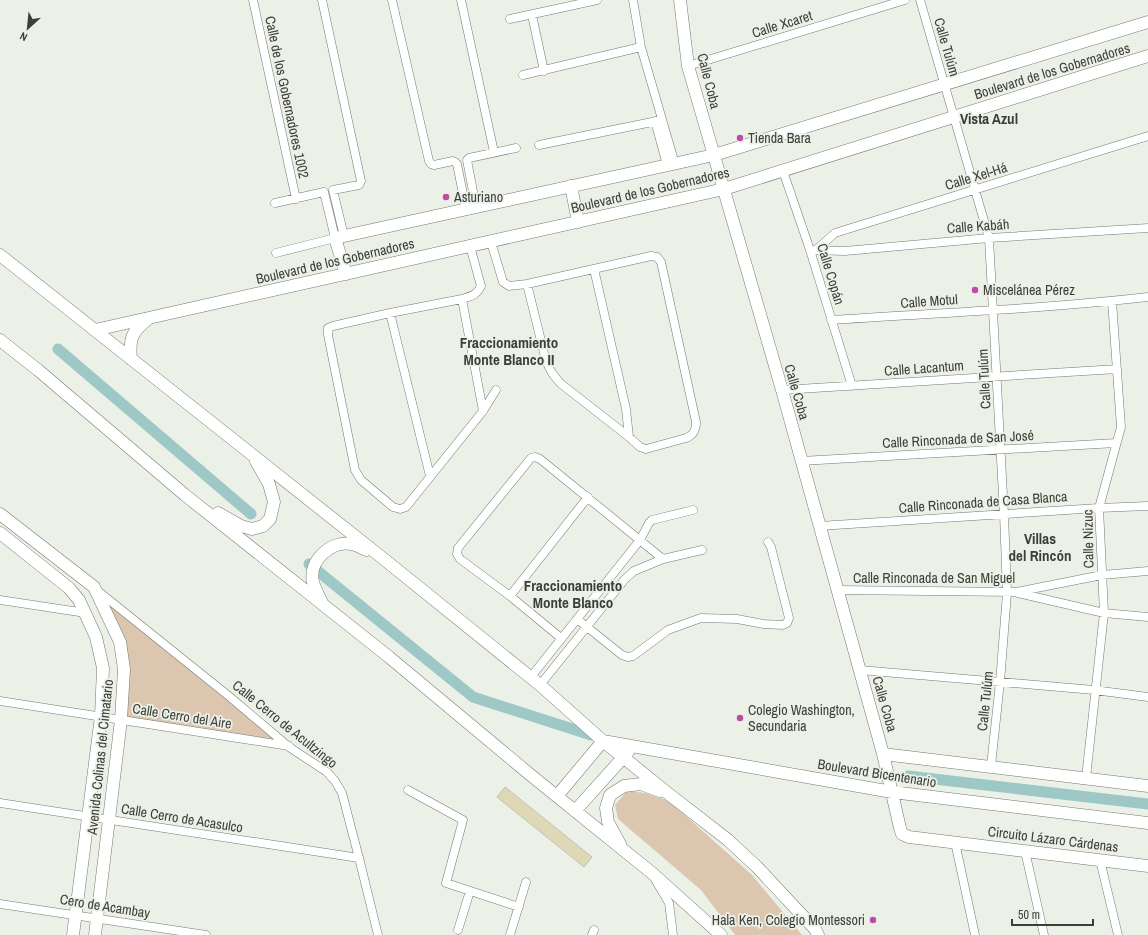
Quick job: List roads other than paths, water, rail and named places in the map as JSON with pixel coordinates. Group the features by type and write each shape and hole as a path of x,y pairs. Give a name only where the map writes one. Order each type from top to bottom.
{"main road":[{"name":"Calle Coba","path":"680,0 688,66 782,390 883,754 892,792"},
{"name":"Boulevard de los Gobernadores","path":"340,237 714,155 1148,22"},
{"name":"Boulevard de los Gobernadores","path":"95,330 724,190 1148,56"},
{"path":"571,186 578,222"},
{"path":"340,237 346,274"},
{"path":"0,255 380,556 540,686 670,795 728,840 815,929 818,935"},
{"path":"131,359 131,339 134,333 150,317"},
{"path":"0,340 38,370 185,495 389,657 652,873 721,935"},
{"path":"185,495 241,526 252,528 263,526 270,519 274,502 269,484 254,456"},
{"name":"Avenida Colinas del Cimatario","path":"0,514 94,587 120,642 124,668 121,720 95,935"},
{"name":"Avenida Colinas del Cimatario","path":"0,533 69,588 79,600 96,637 103,668 100,716 73,935"},
{"path":"322,604 313,582 313,569 320,557 328,549 339,544 351,544 380,556"},
{"path":"557,796 604,741"},
{"name":"Boulevard Bicentenario","path":"604,741 892,792 1148,823"},
{"path":"575,810 634,746"},
{"name":"Boulevard Bicentenario","path":"883,754 1148,786"},
{"path":"624,850 608,822 606,808 610,795 624,786 641,784 670,795"},
{"name":"Circuito Lázaro Cárdenas","path":"892,792 902,834 909,837 1148,866"}],"street":[{"name":"Calle de los Gobernadores 1002","path":"253,0 296,199"},
{"path":"322,0 361,181 359,185 333,190 340,237"},
{"path":"392,0 429,161 434,165 453,161 457,164 471,208"},
{"path":"461,0 494,152"},
{"path":"510,20 597,0"},
{"path":"633,0 641,47 658,120 671,165"},
{"name":"Calle Xcaret","path":"688,66 906,0"},
{"name":"Calle Tulúm","path":"920,0 989,238 1004,514 1011,593 991,766"},
{"path":"532,15 544,71"},
{"path":"524,75 641,47"},
{"path":"539,145 658,120"},
{"name":"Calle Xel-Há","path":"813,249 835,233 1148,136"},
{"path":"471,208 467,160 469,158 516,148"},
{"name":"Calle Copán","path":"783,171 813,249 831,320 852,386"},
{"name":"Calle de los Gobernadores 1002","path":"275,204 324,192 340,237"},
{"name":"Calle Kabáh","path":"813,249 845,251 989,238 1148,228"},
{"name":"Boulevard de los Gobernadores","path":"276,253 340,237"},
{"path":"491,242 503,282 509,286 527,284 651,256 657,257 661,262 696,422 694,433 691,436 646,449 640,447 560,383 552,373 546,360 527,284"},
{"path":"470,246 481,286 478,293 462,299 390,313 328,328 328,335 355,470 361,480 393,507 400,509 406,507 483,411 496,390"},
{"path":"594,269 626,409 629,437"},
{"name":"Calle Motul","path":"831,320 993,310 1148,297"},
{"path":"462,299 483,411"},
{"name":"Calle Nizuc","path":"1086,778 1094,690 1104,613 1099,508 1121,427 1112,301"},
{"path":"390,313 430,476"},
{"name":"Calle Lacantum","path":"782,390 1117,369"},
{"name":"Calle Rinconada de San José","path":"801,461 1116,443"},
{"path":"562,638 510,596 460,559 457,554 458,548 531,458 540,458 663,559"},
{"path":"510,596 588,497"},
{"name":"Calle Rinconada de Casa Blanca","path":"819,526 1148,506"},
{"path":"530,678 640,540 649,523 652,520 693,510"},
{"path":"577,619 628,657 633,656 668,630 701,618 737,618 764,624 783,625 788,623 790,618 771,547 768,542"},
{"path":"540,686 625,579 634,571 663,559 702,550"},
{"name":"Calle Rinconada de San Miguel","path":"837,590 1011,593 1102,575 1148,571"},
{"name":"Calle Cerro de Acultzingo","path":"94,587 289,747 327,772 335,781 342,793 360,858 378,935"},
{"path":"1011,593 1104,613 1148,617"},
{"path":"0,600 86,613"},
{"path":"860,670 1094,690 1148,698"},
{"name":"Calle Cerro del Aire","path":"0,701 289,747"},
{"path":"408,790 463,820 446,883 519,907"},
{"name":"Calle Cerro de Acasulco","path":"0,803 360,858"},
{"path":"955,842 975,935"},
{"path":"1025,851 1044,935"},
{"path":"1100,860 1118,935"},
{"path":"652,873 669,903 673,935"},
{"path":"510,935 526,882"},
{"path":"458,930 470,890"},
{"name":"Cero de Acambay","path":"0,904 206,935"}],"waterway":[{"path":"58,349 251,514"},
{"path":"309,564 473,697 591,735"},
{"path":"908,776 1148,804"}],"place":[{"name":"Tienda Bara","path":"740,138"},
{"name":"Asturiano","path":"446,197"},
{"name":"Miscelánea Pérez","path":"975,290"},
{"name":"Colegio Washington, Secundaria","path":"740,718"},
{"name":"Hala Ken, Colegio Montessori","path":"873,920"}],"district":[{"name":"Vista Azul","path":"989,118"},
{"name":"Fraccionamiento Monte Blanco II","path":"509,350"},
{"name":"Villas del Rincón","path":"1040,546"},
{"name":"Fraccionamiento Monte Blanco","path":"573,594"}]}
